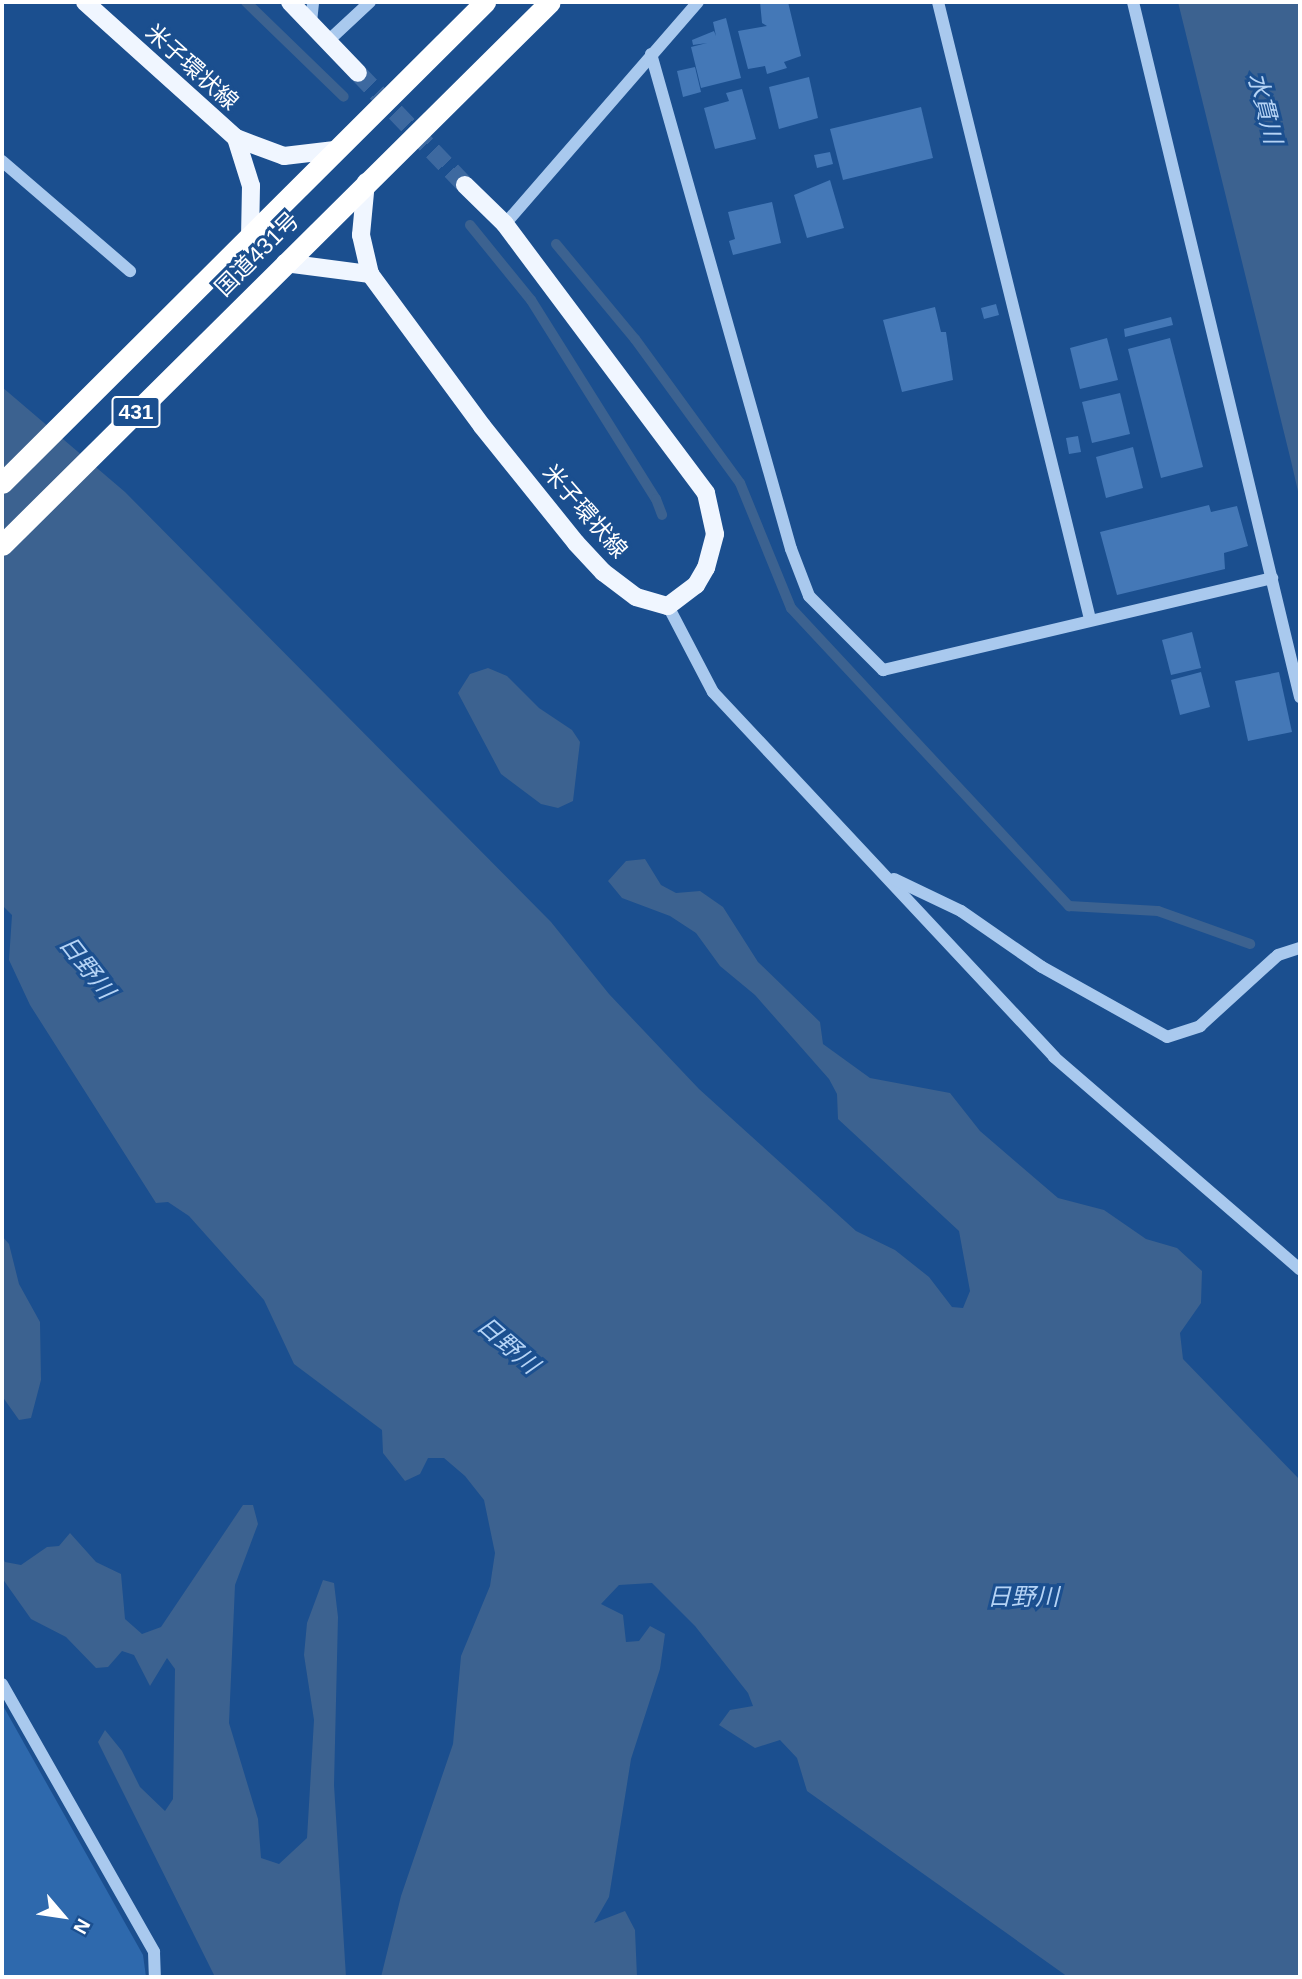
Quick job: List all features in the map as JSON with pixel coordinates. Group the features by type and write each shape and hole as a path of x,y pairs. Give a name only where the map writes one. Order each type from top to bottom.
{"highway":[{"name":"国道431号","path":"2,484 485,2"},
{"name":"国道431号","path":"2,545 550,2"}],"main road":[{"name":"米子環状線","path":"85,2 236,138 284,156 335,150"},
{"path":"290,2 358,73"},
{"name":"米子環状線","path":"236,138 251,186 244,242"},
{"name":"米子環状線","path":"366,182 361,235 370,274 482,426 576,543 603,572 636,597 668,606"},
{"path":"465,185 505,225 706,493 715,534 706,568 696,585 668,606"},
{"path":"278,271 370,274"}],"street":[{"path":"311,22 313,2"},
{"path":"328,41 370,2"},
{"path":"505,225 698,2"},
{"path":"938,2 1090,619"},
{"path":"1133,2 1300,697"},
{"path":"651,54 791,549 809,596 883,670 1272,578"},
{"path":"2,161 130,271"},
{"path":"668,606 713,692 888,876 1054,1057 1300,1269"},
{"path":"888,876 961,911 1042,967 1167,1037 1199,1026 1278,955 1300,948"},
{"path":"2,1684 148,1942 155,1977"}],"shaded area":[{"path":"2,1704 143,1955 146,1977 2,1977"}],"water":[{"name":"水貫川","path":"1178,2 1300,4 1300,500 1291,461"},
{"name":"日野川","path":"2,387 125,492 551,922 609,994 699,1089 856,1231 895,1250 929,1277 952,1307 963,1308 970,1291 959,1231 838,1119 837,1094 829,1079 755,995 720,966 696,933 670,916 622,898 608,881 626,861 645,859 661,885 676,893 700,891 723,907 758,962 820,1022 823,1044 870,1078 950,1093 980,1131 1058,1198 1104,1210 1146,1239 1177,1248 1202,1271 1201,1303 1180,1333 1183,1359 1300,1480 1300,1977 1068,1977 807,1791 797,1758 780,1740 755,1748 719,1725 730,1710 753,1706 748,1693 695,1626 652,1583 619,1585 601,1604 623,1615 626,1642 639,1641 650,1626 665,1634 660,1669 631,1759 609,1897 594,1923 625,1911 635,1930 637,1977 381,1977 401,1896 453,1744 461,1656 490,1586 495,1553 484,1500 465,1476 444,1458 428,1458 420,1474 405,1481 383,1453 382,1430 294,1364 264,1300 189,1216 168,1202 156,1203 30,1005 9,960 12,915 2,905"},
{"path":"488,668 507,676 539,708 572,730 580,742 573,801 558,808 541,804 501,774 458,693 470,674"},
{"path":"2,1236 9,1244 19,1284 40,1322 41,1380 31,1418 19,1420 2,1396"},
{"path":"243,1505 253,1505 258,1524 235,1585 229,1723 258,1819 261,1858 279,1864 307,1838 314,1720 304,1655 307,1623 323,1580 334,1583 338,1617 334,1785 346,1977 215,1977 98,1742 105,1730 122,1751 140,1787 165,1811 173,1799 175,1669 167,1658 150,1686 134,1655 122,1651 108,1667 96,1668 66,1637 31,1619 2,1578 2,1555 5,1562 21,1565 47,1547 59,1546 70,1533 96,1562 121,1574 125,1619 142,1634 161,1627"}],"building":[{"path":"760,2 788,2 801,56 784,62 787,68 767,74 765,66 748,69 738,31 767,26 762,23"},
{"path":"726,18 741,78 701,88 691,47 707,43 693,45 692,40 714,31 716,36 713,22"},
{"path":"695,67 701,92 683,97 677,71"},
{"path":"809,77 818,118 779,129 769,87"},
{"path":"742,89 756,139 715,149 704,108 729,101 726,93"},
{"path":"921,107 933,158 843,180 830,129"},
{"path":"830,152 833,164 817,168 814,155"},
{"path":"830,180 844,228 807,238 794,195"},
{"path":"772,202 781,243 733,255 729,241 735,239 728,212"},
{"path":"996,304 999,315 984,319 981,308"},
{"path":"935,307 941,332 946,332 953,380 902,392 883,320"},
{"path":"1171,317 1173,325 1125,337 1124,329"},
{"path":"1107,338 1118,380 1080,389 1070,348"},
{"path":"1170,338 1203,467 1161,478 1128,349"},
{"path":"1120,393 1130,434 1092,443 1082,402"},
{"path":"1078,436 1081,452 1069,454 1066,438"},
{"path":"1133,447 1143,488 1106,498 1096,457"},
{"path":"1209,505 1211,512 1237,506 1248,546 1224,553 1225,569 1117,595 1100,532"},
{"path":"1192,632 1201,668 1171,675 1162,640"},
{"path":"1201,672 1210,707 1180,715 1171,680"},
{"path":"1279,672 1292,732 1248,741 1235,681"}],"waterway":[{"path":"246,2 344,97"},
{"path":"470,225 531,300 656,499 662,515"},
{"path":"556,244 635,339 740,483 791,608 1069,906 1158,911 1250,944"}],"tunnel":[{"path":"358,73 465,185"}]}
